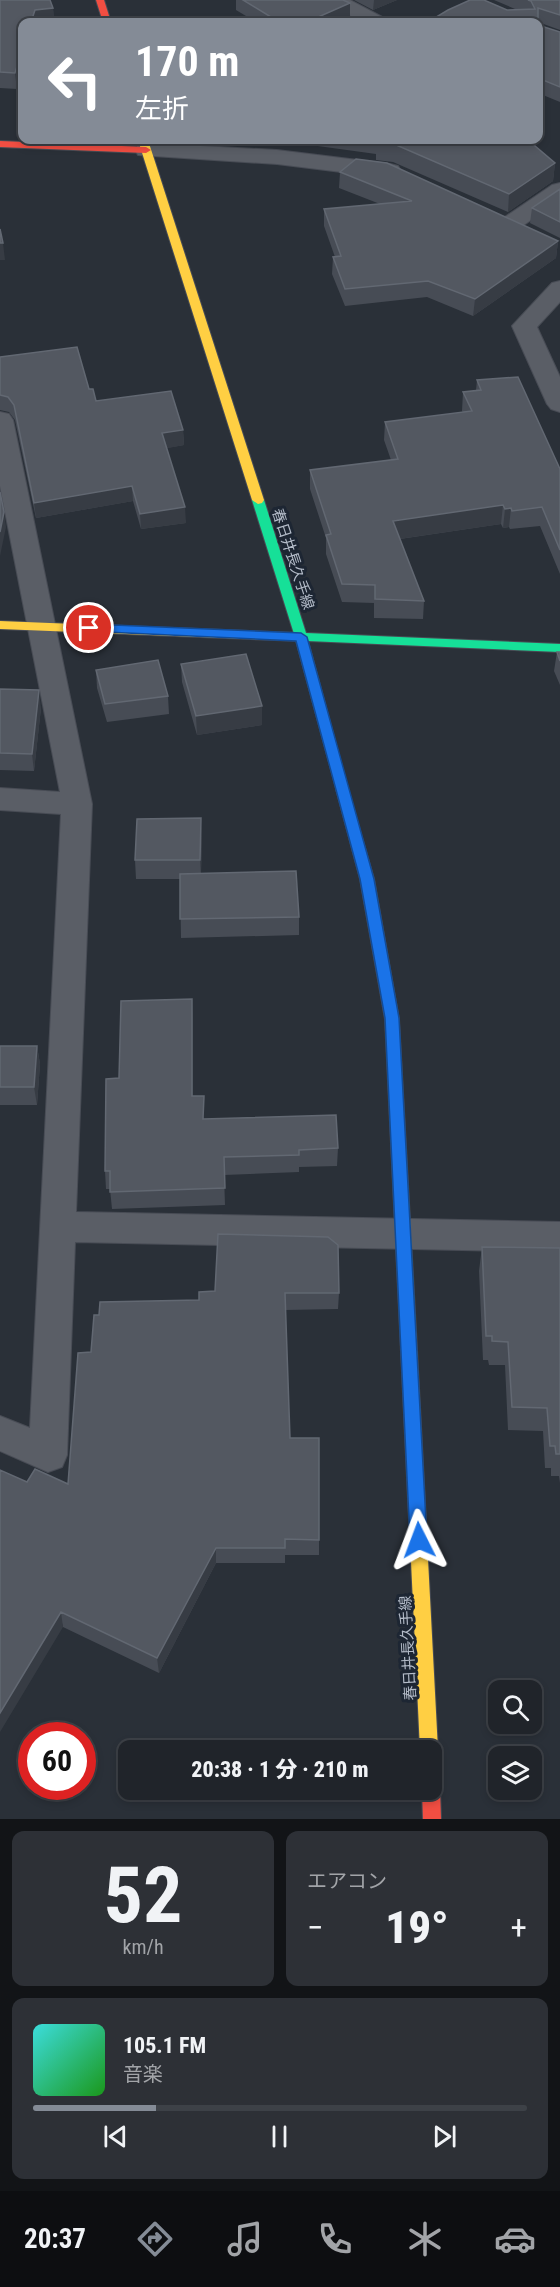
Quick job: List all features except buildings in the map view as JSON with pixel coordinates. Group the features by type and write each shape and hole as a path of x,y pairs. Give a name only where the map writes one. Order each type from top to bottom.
{"main road":[{"path":"100,0 105,18"},
{"path":"0,144 144,145"},
{"name":"春日井長久手線","path":"144,145 301,637 367,879 390,1007 405,1235 429,1740"},
{"path":"0,624 560,648"},
{"path":"431,1800 432,1819"}],"street":[{"path":"335,0 369,18"},
{"path":"144,145 280,148 392,171 413,181"},
{"path":"489,215 520,230 560,190"},
{"path":"560,288 524,326 560,404"},
{"path":"0,420 77,804 48,1455 0,1433"},
{"path":"0,799 77,804"},
{"path":"59,1227 560,1237"}],"traffic: fast":[{"path":"258,500 301,637 342,789"},
{"path":"301,637 560,648"},
{"path":"392,1019 408,1331"}],"traffic: slow":[{"path":"144,144 258,500"},
{"path":"0,625 301,637"},
{"path":"408,1331 428,1740"}],"traffic: jam":[{"path":"100,0 106,18"},
{"path":"0,144 146,150"},
{"path":"342,789 367,879 392,1019"},
{"path":"431,1800 432,1819"}],"route":[{"path":"89,628 301,637 367,879 392,1018 419,1540"}]}
